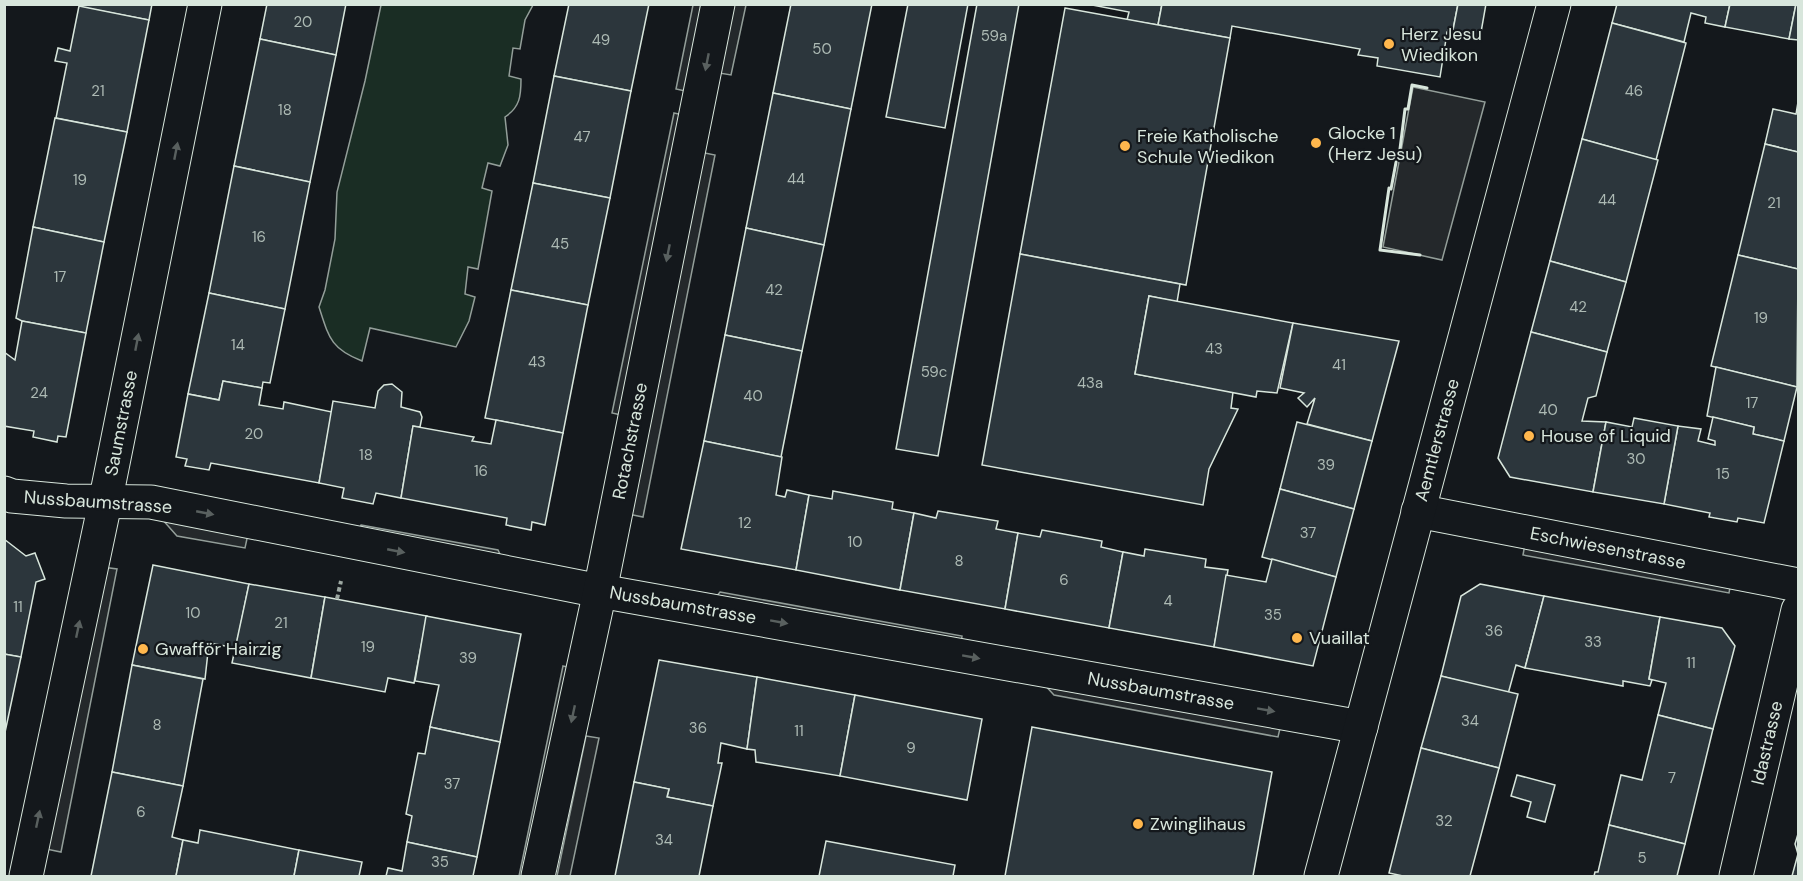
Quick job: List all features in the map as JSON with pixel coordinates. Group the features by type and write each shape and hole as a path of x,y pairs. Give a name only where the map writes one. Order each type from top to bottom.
{"street":[{"name":"Saumstrasse","path":"26,876 105,503 205,4"},
{"name":"Rotachstrasse","path":"538,876 600,591 718,4"},
{"name":"Aemtlerstrasse","path":"1321,876 1554,4"},
{"name":"Nussbaumstrasse","path":"4,492 23,497 105,503 151,502 600,591 1361,727"},
{"name":"Eschwiesenstrasse","path":"1418,511 1798,585"},
{"name":"Idastrasse","path":"1736,876 1798,610"}],"path":[{"path":"337,599 342,572"}],"green space":[{"path":"381,5 533,5 525,20 520,49 513,48 509,76 521,79 521,85 517,105 505,117 508,145 500,166 488,163 482,188 492,191 478,269 468,267 465,294 475,297 469,321 456,347 370,328 362,361 337,347 329,335 319,307 325,290 335,239 337,192 365,81"}],"shaded area":[{"path":"693,5 708,5 690,92 676,89"},
{"path":"733,5 746,5 731,75 719,73"},
{"path":"1413,87 1485,102 1442,260 1383,247"},
{"path":"674,113 688,116 626,416 612,413"},
{"path":"700,152 715,155 643,517 628,514"},
{"path":"161,518 248,534 245,548 177,536"},
{"path":"361,525 498,550 507,570 357,538"},
{"path":"1525,544 1731,582 1729,593 1523,555"},
{"path":"102,567 117,569 61,852 46,849"},
{"path":"720,592 962,636 960,650 712,602"},
{"path":"563,666 577,669 534,876 519,876"},
{"path":"1041,681 1281,724 1278,737 1054,695"},
{"path":"586,736 599,738 570,876 557,876"}],"building":[{"path":"81,4 152,4 149,20 80,7"},
{"path":"267,4 346,4 336,55 260,39"},
{"path":"569,4 649,4 631,91 554,76"},
{"path":"791,4 872,4 851,109 773,93"},
{"path":"908,4 968,4 945,128 886,117"},
{"path":"977,4 1019,4 938,456 896,449"},
{"path":"1087,4 1162,4 1158,25 1127,20 1129,12"},
{"name":"Herz Jesu Wiedikon","path":"1162,4 1458,4 1453,30 1448,30 1447,33 1440,77 1377,66 1378,58 1358,55 1360,49 1232,26 1230,38 1158,25"},
{"path":"1458,4 1486,4 1480,38 1447,33 1448,30 1453,30"},
{"path":"1617,4 1730,4 1725,27 1705,23 1706,17 1691,13 1684,42 1612,23"},
{"path":"1730,4 1796,4 1789,39 1725,27"},
{"path":"1796,4 1798,4 1798,40 1789,39"},
{"path":"79,6 149,20 127,132 56,118 67,63 55,61 58,48 70,51"},
{"name":"Freie Katholische Schule Wiedikon","path":"1065,8 1230,38 1186,285 1020,254"},
{"path":"1612,23 1686,43 1656,160 1582,139"},
{"path":"260,39 336,55 310,182 234,166"},
{"path":"554,76 631,91 610,198 533,183"},
{"path":"773,93 851,109 824,245 746,228"},
{"path":"1798,102 1798,152 1765,144 1773,109 1796,114"},
{"path":"55,118 127,132 104,242 33,227"},
{"path":"1582,139 1658,160 1626,282 1550,261"},
{"path":"1765,144 1798,152 1798,269 1738,255"},
{"path":"234,166 310,182 285,309 209,293"},
{"path":"533,183 610,198 588,305 511,290"},
{"path":"33,227 104,242 86,333 16,318"},
{"path":"746,228 824,245 802,351 725,335"},
{"path":"1020,254 1180,284 1177,302 1149,296 1135,374 1233,392 1231,408 1238,409 1209,469 1203,505 982,465"},
{"path":"1738,255 1798,269 1797,387 1711,366"},
{"path":"1550,261 1626,282 1607,352 1531,332"},
{"path":"511,290 588,305 563,433 485,418"},
{"path":"209,293 285,309 270,383 263,382 262,388 223,381 219,400 188,394"},
{"path":"1149,296 1293,323 1277,393 1257,391 1256,397 1135,374"},
{"path":"22,321 86,333 66,437 58,436 57,442 33,437 34,431 4,426 4,352 15,360"},
{"path":"1293,323 1399,341 1372,441 1307,424 1315,398 1307,407 1298,398 1304,393 1280,388"},
{"path":"1531,332 1607,352 1596,396 1588,398 1582,421 1606,422 1593,492 1510,477 1498,458"},
{"path":"725,335 802,351 781,457 704,441"},
{"path":"1716,367 1797,387 1784,441 1753,434 1754,427 1707,416"},
{"path":"223,381 262,388 259,405 283,409 284,402 332,412 319,483 211,463 209,470 185,466 187,459 176,457 188,394 219,400"},
{"path":"392,384 402,392 401,407 420,412 422,417 420,427 413,426 401,498 376,493 373,504 342,498 344,488 319,483 333,401 375,408 378,391 384,385"},
{"path":"1713,417 1754,427 1753,434 1784,441 1764,523 1738,518 1737,522 1709,517 1710,513 1664,504 1678,426 1701,429 1698,441 1715,445 1715,441 1708,439"},
{"path":"1634,418 1678,426 1664,504 1593,492 1606,422 1632,427"},
{"path":"496,420 563,433 545,525 532,522 531,530 506,525 507,518 401,498 413,426 474,437 472,441 491,444"},
{"path":"1297,422 1372,441 1354,509 1280,489"},
{"path":"704,441 782,457 776,495 785,497 787,490 809,495 796,570 681,549"},
{"path":"1280,489 1354,509 1336,577 1262,557"},
{"path":"833,491 893,502 892,509 914,513 900,590 796,570 809,495 832,499"},
{"path":"938,511 998,521 996,529 1018,533 1005,609 900,590 914,513 936,518"},
{"path":"1042,530 1102,541 1101,547 1123,552 1109,628 1005,609 1018,533 1040,537"},
{"path":"4,539 26,556 35,553 45,579 36,582 21,657 4,654"},
{"path":"1145,549 1206,559 1205,567 1228,570 1214,647 1109,628 1123,552 1144,556"},
{"path":"1272,559 1336,577 1313,666 1214,647 1226,575 1266,582"},
{"path":"153,565 249,584 236,648 209,643 205,679 132,665"},
{"path":"249,584 325,597 311,678 232,663"},
{"path":"1480,584 1544,596 1525,668 1516,665 1508,694 1441,676 1461,596"},
{"path":"1544,596 1660,617 1649,679 1652,680 1650,686 1623,681 1623,686 1525,668"},
{"path":"325,597 427,616 414,683 388,678 385,692 311,678"},
{"path":"426,616 521,634 500,742 430,727 439,685 415,681"},
{"path":"1660,617 1722,628 1735,646 1713,729 1658,715 1666,683 1649,679"},
{"path":"4,654 21,657 4,737"},
{"path":"659,660 757,677 747,749 721,743 718,763 722,763 713,806 667,797 669,789 634,782"},
{"path":"132,665 203,679 183,786 112,772"},
{"path":"1441,676 1518,694 1499,768 1421,748"},
{"path":"757,677 855,695 840,776 756,762 755,750 747,749"},
{"path":"855,695 982,719 967,800 840,776"},
{"path":"1658,715 1713,729 1685,844 1609,825 1621,775 1642,780"},
{"path":"430,727 500,742 477,857 407,842 412,816 406,814 418,753 425,754"},
{"name":"Zwinglihaus","path":"1032,727 1272,772 1253,876 1005,876"},
{"path":"1421,748 1499,768 1470,876 1403,876 1389,873"},
{"path":"112,772 183,786 172,837 183,840 176,876 91,876"},
{"path":"1517,775 1555,785 1545,822 1527,817 1531,802 1511,796"},
{"path":"634,782 669,789 667,797 713,806 699,876 615,876"},
{"path":"1609,825 1685,844 1677,876 1594,876 1595,872 1598,872"},
{"path":"200,830 299,850 294,876 176,876 183,840 198,843"},
{"path":"1798,834 1798,854 1795,844"},
{"path":"826,841 955,865 953,876 819,876"},
{"path":"407,842 477,857 473,876 386,876 388,868 402,871"},
{"path":"299,850 362,862 359,876 294,876"},
{"path":"1798,854 1798,876 1792,876"}],"wall":[{"path":"1420,255 1380,250 1389,188 1391,189 1397,157 1399,157 1405,109 1408,109 1412,85 1427,88"}],"place":[{"name":"Herz Jesu Wiedikon","path":"1389,44"},
{"name":"Glocke 1 (Herz Jesu)","path":"1316,143"},
{"name":"Freie Katholische Schule Wiedikon","path":"1125,146"},
{"name":"House of Liquid","path":"1529,436"},
{"name":"Vuaillat","path":"1297,638"},
{"name":"Gwafför Hairzig","path":"143,649"},
{"name":"Zwinglihaus","path":"1138,824"}]}
